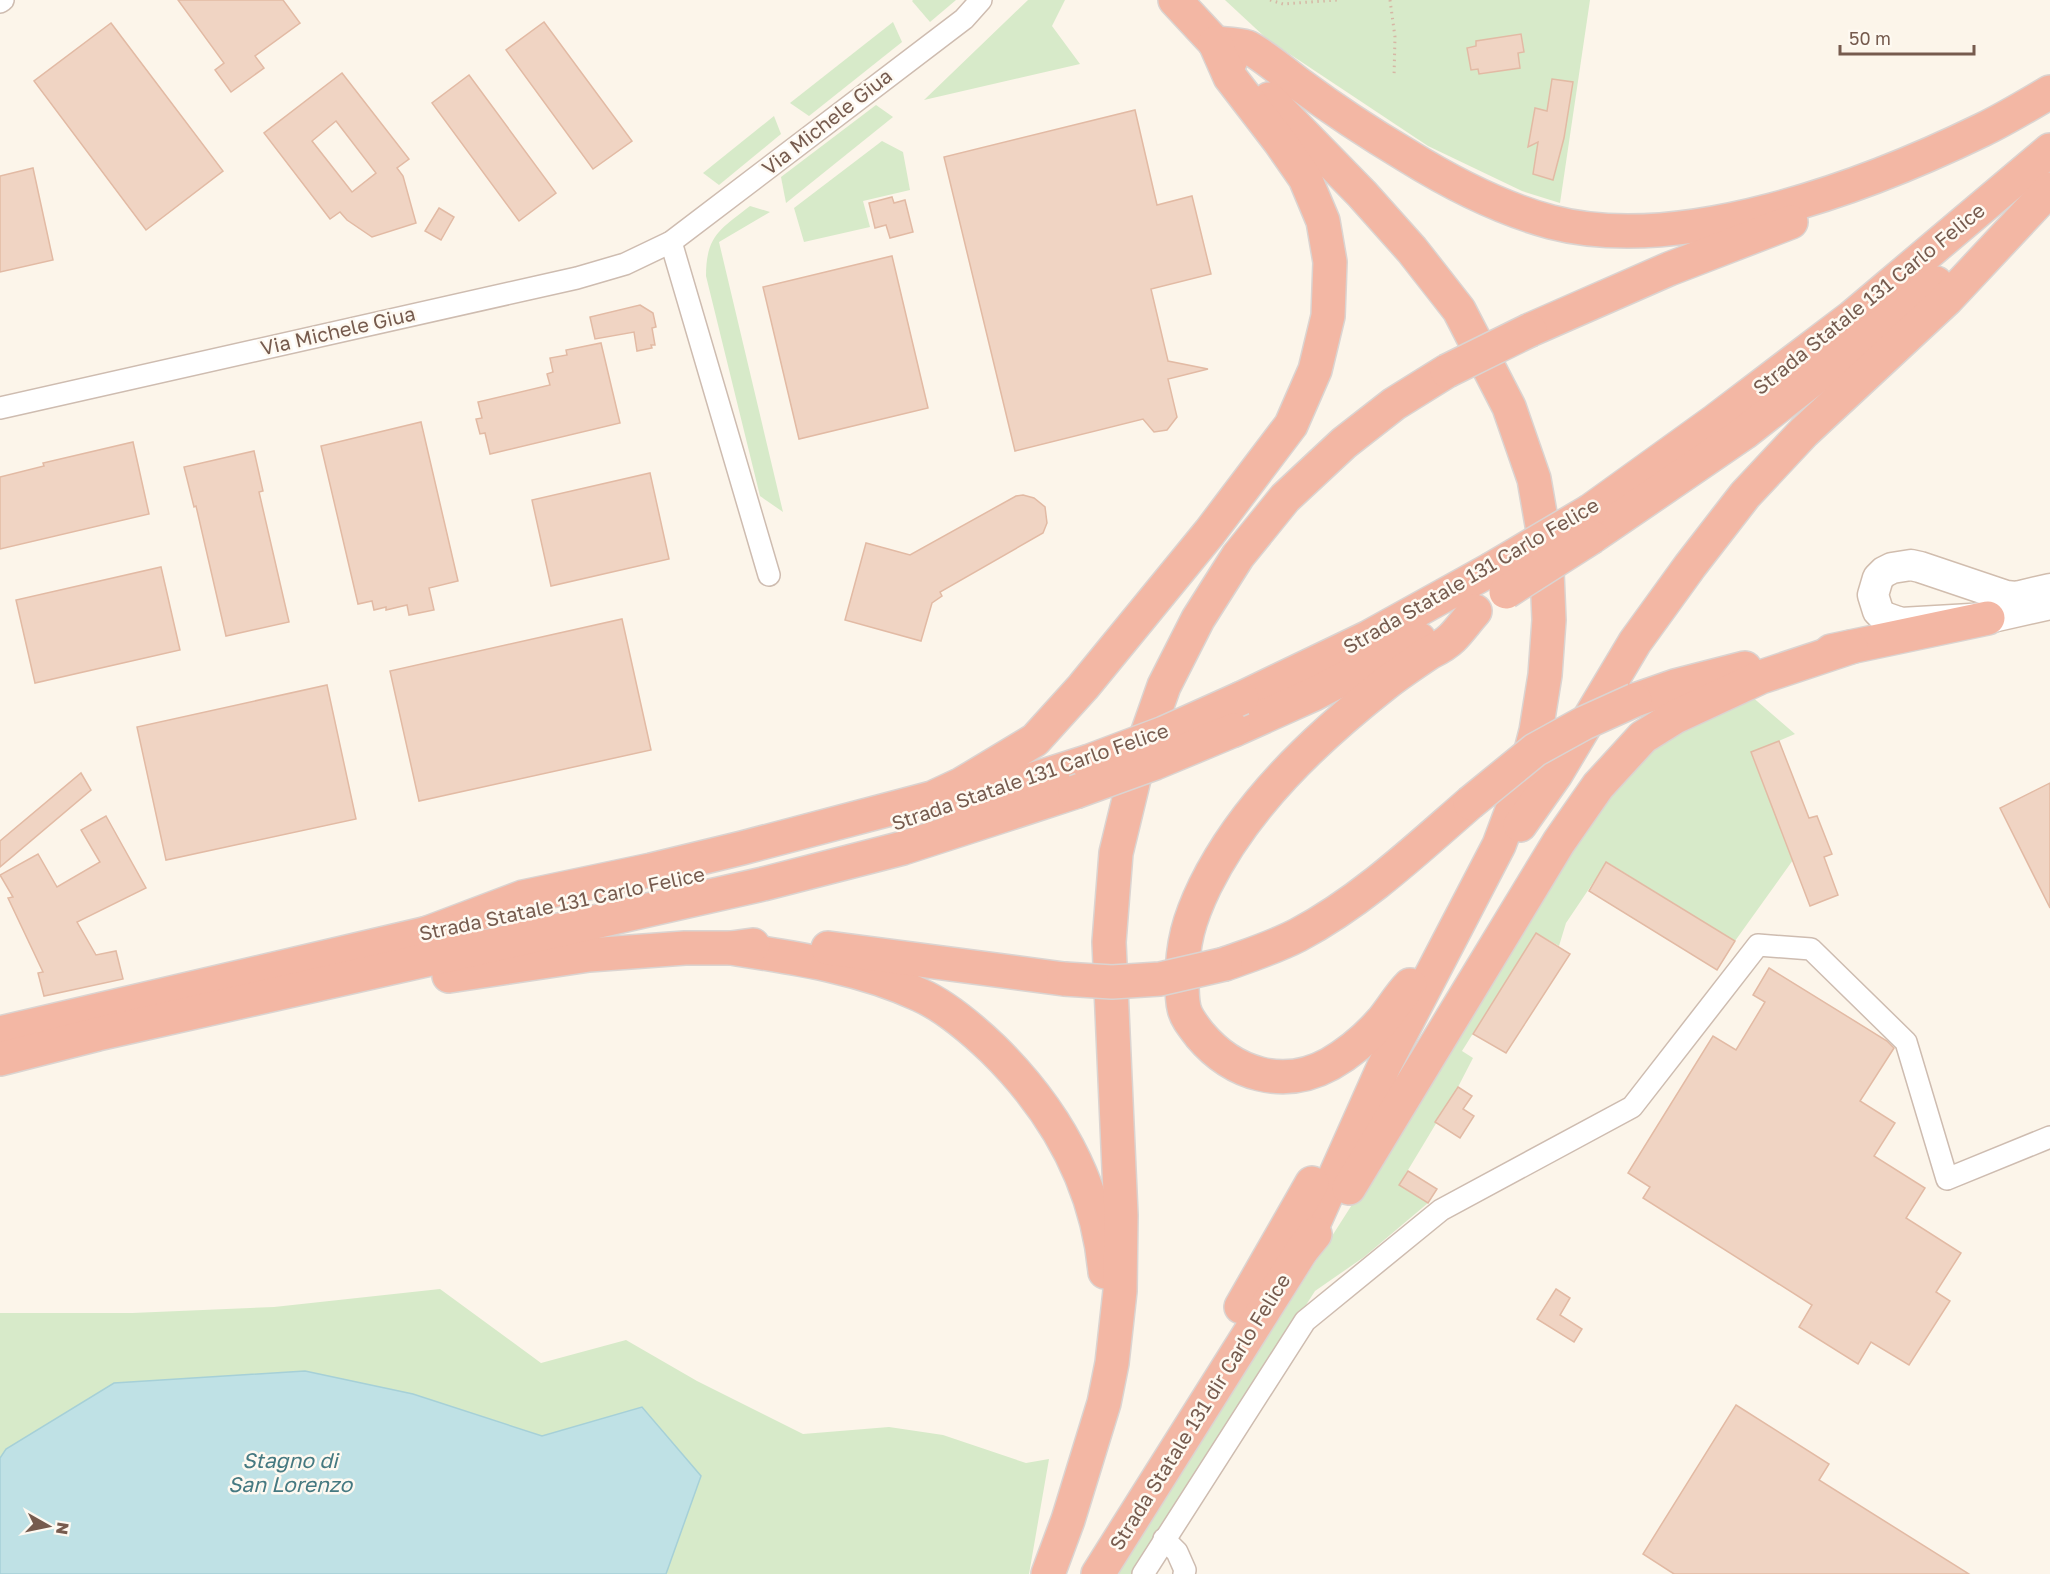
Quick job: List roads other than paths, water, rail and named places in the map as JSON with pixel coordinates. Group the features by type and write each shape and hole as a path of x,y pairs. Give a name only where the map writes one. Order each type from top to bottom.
{"highway":[{"path":"1174,0 1362,194 1412,250 1459,310 1509,407 1534,479 1546,548 1549,620 1545,675 1536,731 1524,778 1499,845 1384,1066 1302,1250"},
{"path":"1215,43 1248,47 1350,122 1445,180 1498,204 1552,222 1607,231 1664,231 1779,207 1875,178"},
{"path":"425,934 523,897 742,848 932,798 962,784 1035,740 1083,687 1210,532 1291,425 1315,370 1328,316 1330,262 1323,221 1305,178 1230,77 1215,43"},
{"path":"1048,1574 1068,1520 1104,1403 1120,1291 1121,1215 1109,942 1116,853 1140,754 1164,686 1198,620 1238,556 1285,498 1336,450 1395,404 1447,371 1530,330 1669,269 1817,212 1875,178 1984,130 2050,92"},
{"name":"Strada Statale 131 Carlo Felice","path":"1591,524 1715,421 1852,317 2050,150"},
{"path":"1482,877 1556,774 1635,642 1745,495 1804,432 1947,299 2050,188"},
{"name":"Strada Statale 131 Carlo Felice","path":"0,1033 819,845 1087,762 1164,733 1369,637 1498,581 1744,432 1924,293 2050,188"},
{"name":"Strada Statale 131 Carlo Felice","path":"0,1059 98,1034 806,873 903,848 1075,792 1155,763 1234,730 1314,694 1475,610 1498,581"},
{"path":"1448,944 1399,996 1382,1020 1358,1045 1328,1065 1303,1074 1265,1076 1245,1071 1209,1045 1193,1026 1184,1009 1182,959 1186,930 1205,886 1233,836 1288,772 1329,732 1400,672 1451,639 1475,610"},
{"path":"365,974 450,976 590,955 686,948 731,948 768,942 844,949 1064,979 1112,982 1152,980 1225,964 1262,951 1299,934 1362,894 1535,750 1584,723 1635,700 1720,673 1988,618"},
{"path":"1302,1250 1347,1192 1559,842 1598,786 1643,737 1675,717 1761,677 1851,647"},
{"path":"731,948 817,962 859,972 921,995 977,1034 1018,1074 1052,1119 1085,1184 1099,1233 1104,1261 1107,1324 1093,1408 1090,1446"},
{"path":"1081,1574 1184,1409 1328,1154 1384,1066"},
{"name":"Strada Statale 131 dir Carlo Felice","path":"1098,1574 1302,1250"}],"main road":[{"path":"2050,589 2016,597 2006,596 1911,565 1892,568 1884,572 1874,586 1873,595 1878,611 1884,618 1901,623 1988,618 2050,604"}],"street":[{"name":"Via Michele Giua","path":"0,408 577,278 625,264 671,242 862,94 964,19 981,0"},
{"path":"671,242 770,576"},
{"path":"1143,1574 1305,1320 1441,1210 1632,1107 1758,945 1810,949 1906,1042 1947,1179 2050,1137"},
{"path":"1164,1539 1177,1552 1185,1570 1184,1574"}],"water":[{"name":"Stagno di San Lorenzo","path":"305,1371 413,1394 542,1436 642,1407 701,1476 666,1574 0,1574 0,1458 6,1449 114,1383"}]}
